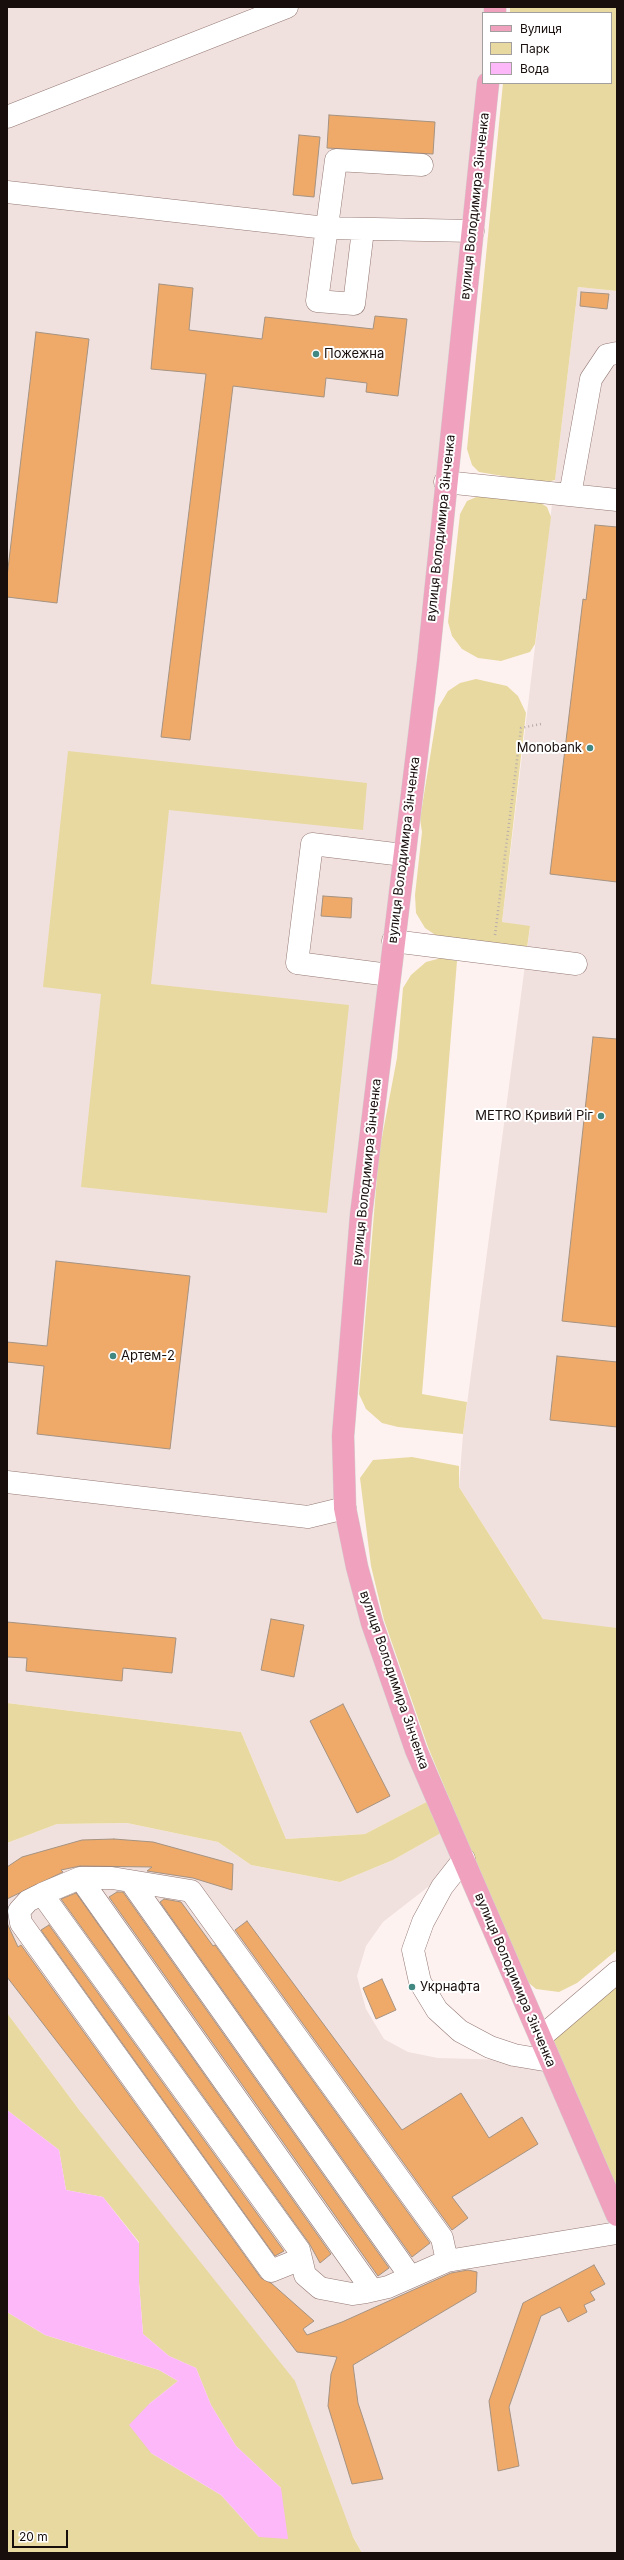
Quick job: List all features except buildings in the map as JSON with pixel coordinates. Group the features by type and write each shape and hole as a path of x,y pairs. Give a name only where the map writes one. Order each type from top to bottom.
{"main road":[{"name":"вулиця Володимира Зінченка","path":"488,84 445,482 428,662 403,855 361,1215 343,1436 345,1508 357,1567 372,1623 416,1750 617,2214"}],"lane":[{"path":"7,117 287,7"},
{"path":"363,230 354,304 316,300 336,160 422,165"},
{"path":"7,192 326,228 363,230 473,231"},
{"path":"570,495 591,378 606,355 617,353"},
{"path":"445,482 617,500"},
{"path":"389,975 297,963 312,844 403,855"},
{"path":"393,941 576,964"},
{"path":"7,1482 294,1516 308,1517 345,1508"},
{"path":"464,1859 438,1894 418,1936 413,1950 420,1982 437,2010 460,2031 490,2046 514,2055 550,2061"},
{"path":"80,1878 372,2290"},
{"path":"301,2259 272,2271 21,1923 19,1911 28,1901 80,1878 112,1878 132,1882 181,1887 191,1891 442,2238 447,2261"},
{"path":"132,1882 410,2276"},
{"path":"42,1894 299,2250 305,2275 320,2288 352,2294 388,2287 447,2261 617,2233"},
{"path":"541,2037 617,1972"}],"path":[{"path":"493,954 521,728 541,724"}],"shaded area":[{"path":"7,7 495,7 495,12 482,12 483,84 403,855 345,1508 436,1797 365,1834 286,1839 241,1732 7,1703"},
{"path":"578,287 617,291 617,1735 459,1487 463,1434 530,927 502,922"},
{"path":"127,1823 218,1842 251,1865 340,1882 393,1860 450,1828 464,1859 383,1922 366,1946 357,1976 366,2009 384,2039 408,2052 438,2058 550,2061 617,2215 617,2553 362,2553 346,2524 80,2111 7,2013 7,1843 57,1824"}],"green space":[{"path":"510,7 617,7 617,291 578,287 555,480 544,483 479,472 472,465 467,449 503,84 612,84 612,12 510,12"},
{"path":"481,495 541,503 547,507 551,517 535,644 530,652 501,661 478,658 462,649 452,636 448,622 460,514 467,501"},
{"path":"476,679 507,686 518,696 526,713 502,922 530,926 527,948 440,938 425,928 416,913 415,895 422,832 420,819 438,708 448,691 460,683"},
{"path":"68,751 367,783 363,830 169,810 151,984 349,1005 327,1213 81,1187 101,994 43,987"},
{"path":"441,958 457,961 422,1394 467,1402 463,1434 398,1427 382,1423 366,1409 359,1394 379,1153 397,1058 403,988 411,975 426,962"},
{"path":"412,1457 459,1466 459,1487 543,1619 617,1628 617,1950 577,1983 559,1992 536,1989 523,1978 428,1747 384,1620 371,1566 360,1478 373,1460"},
{"path":"7,1703 241,1732 286,1839 365,1834 436,1797 450,1828 393,1860 340,1882 251,1865 218,1842 127,1823 57,1824 7,1843"},
{"path":"617,1972 617,2215 541,2037"},
{"path":"7,2013 80,2111 295,2381 353,2537 362,2553 7,2553 7,2312 45,2335 159,2370 178,2381 149,2404 151,2453 221,2495 259,2537 281,2488 236,2446 211,2405 196,2368 169,2356 143,2334 139,2283 139,2242 103,2197 66,2190 59,2150 7,2110"}],"water":[{"path":"7,2110 59,2150 66,2190 103,2197 139,2243 139,2283 143,2334 169,2356 196,2368 211,2405 236,2446 281,2488 288,2539 259,2537 221,2495 151,2453 129,2425 149,2404 178,2381 159,2370 45,2335 7,2312"}],"place":[{"name":"Пожежна","path":"316,354"},
{"name":"Monobank","path":"590,748"},
{"name":"METRO Кривий Ріг","path":"601,1116"},
{"name":"Артем-2","path":"113,1356"},
{"name":"Укрнафта","path":"412,1987"}]}
